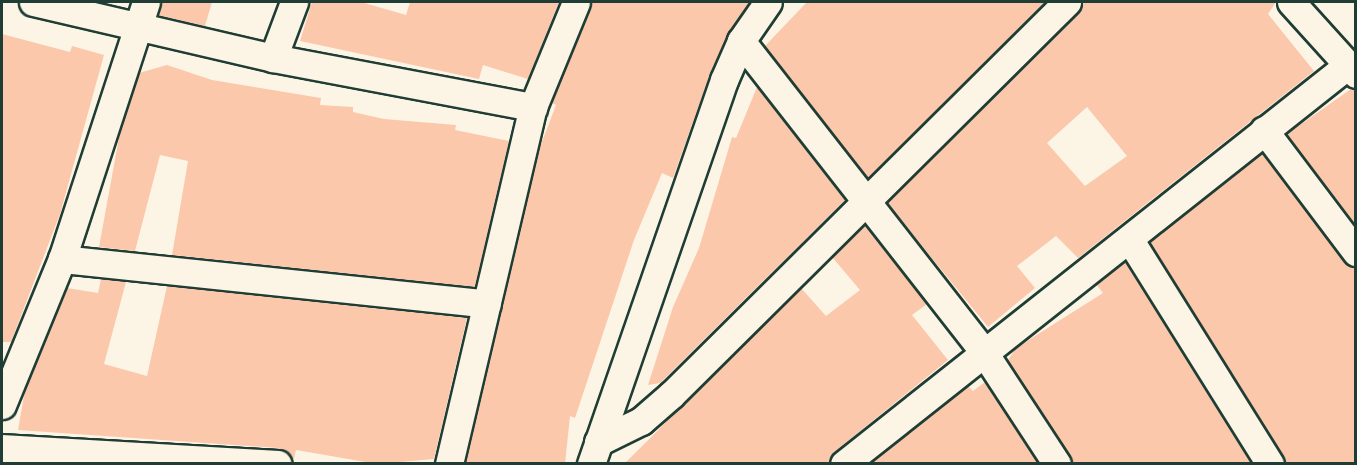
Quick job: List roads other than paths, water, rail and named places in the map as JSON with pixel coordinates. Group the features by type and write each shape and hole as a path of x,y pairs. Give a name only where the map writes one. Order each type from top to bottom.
{"street":[{"path":"33,2 142,14 273,58 533,107"},
{"path":"273,58 294,2"},
{"path":"449,464 533,107 576,2"},
{"path":"595,453 741,41 768,2"},
{"path":"595,453 641,421 671,394 1067,2"},
{"path":"844,464 983,351 1130,240 1264,130 1352,70 1291,2"},
{"path":"2,405 62,259 142,14"},
{"path":"741,41 983,351 1057,464"},
{"path":"1264,130 1356,252"},
{"path":"1130,240 1270,464"},
{"path":"62,259 487,304"},
{"path":"2,448 278,464"}]}
